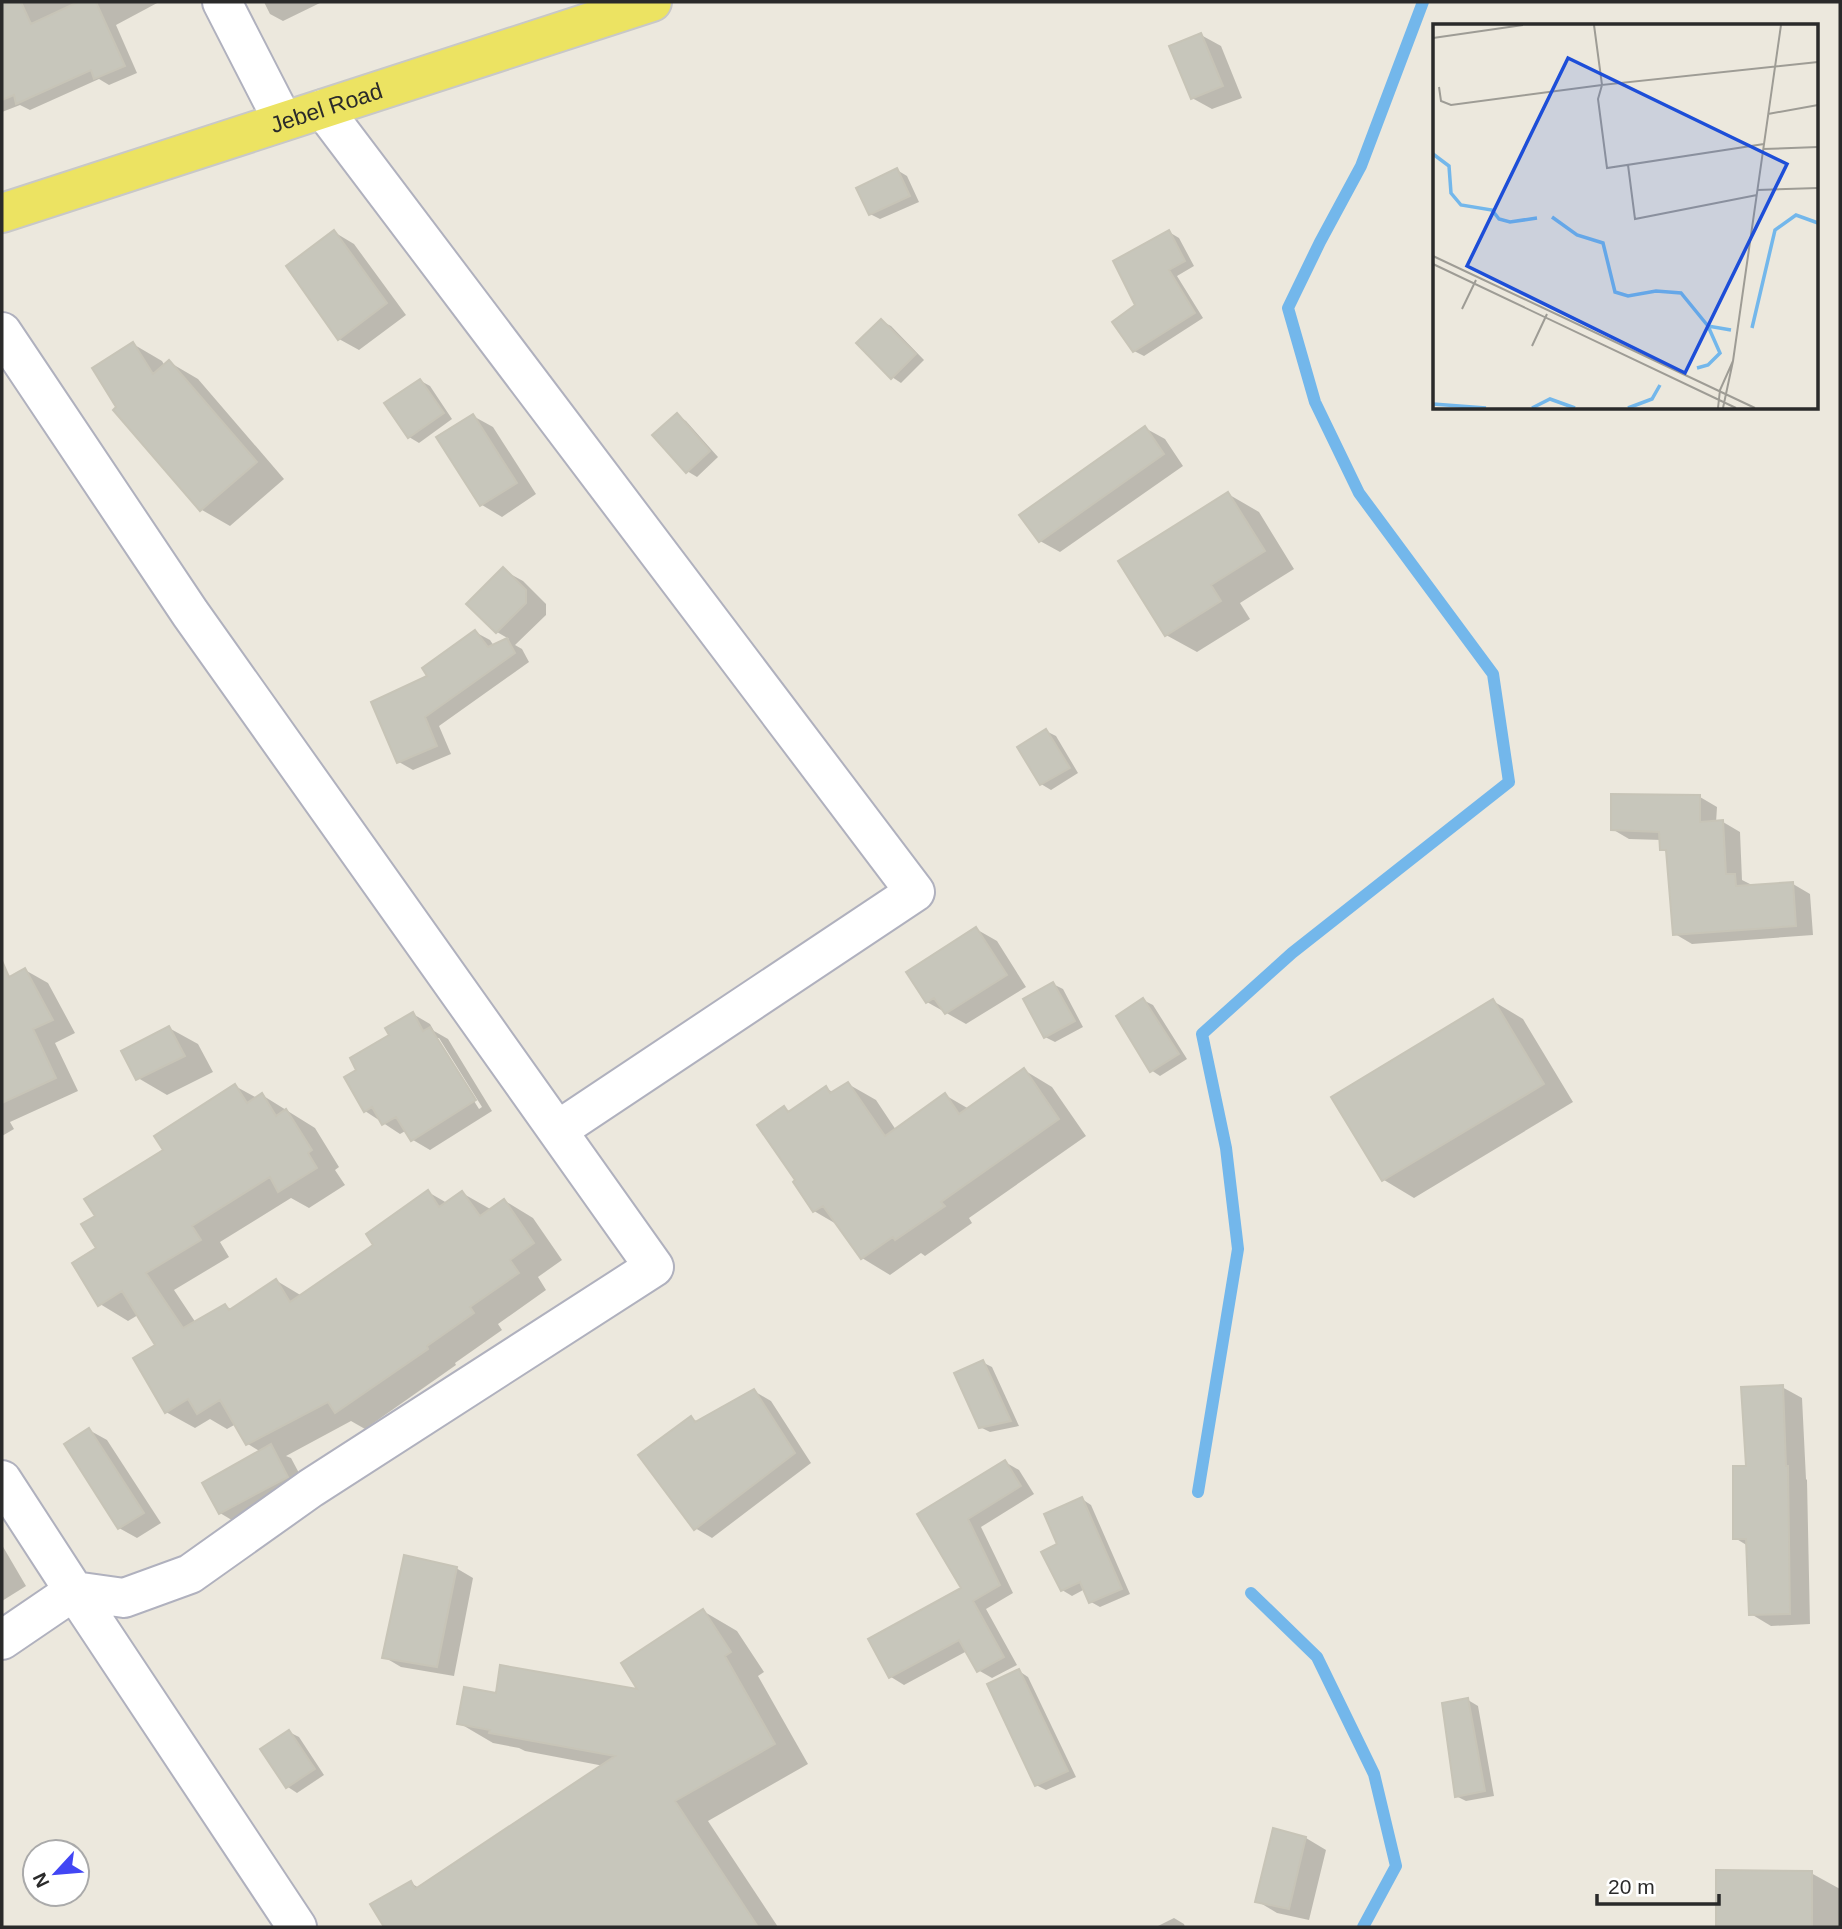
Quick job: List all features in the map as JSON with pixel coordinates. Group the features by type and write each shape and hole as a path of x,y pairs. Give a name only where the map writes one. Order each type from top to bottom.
{"main road":[{"name":"Jebel Road","path":"2,213 652,2"}],"street":[{"path":"222,2 283,121"},
{"path":"323,109 915,892 558,1130"},
{"path":"2,332 190,613 654,1267 311,1488 190,1574 124,1598 74,1591 2,1640"},
{"path":"2,1480 297,1927"}],"building":[{"path":"2,2 21,2 31,24 78,2 96,2 125,66 94,79 91,70 16,104 14,95 2,100"},
{"path":"1201,33 1223,86 1191,99 1169,46"},
{"path":"897,168 910,196 869,215 856,188"},
{"path":"334,230 387,303 338,340 286,266"},
{"path":"1169,230 1185,261 1169,270 1195,313 1133,352 1112,322 1135,305 1113,261"},
{"path":"881,319 916,354 891,379 856,343"},
{"path":"133,342 153,374 169,360 257,462 200,511 113,410 116,407 92,368"},
{"path":"420,379 444,413 408,438 384,403"},
{"path":"677,413 710,451 686,473 652,435"},
{"path":"473,414 517,483 480,506 436,437"},
{"path":"1145,426 1164,454 1039,542 1019,515"},
{"path":"1228,492 1265,551 1211,585 1221,601 1165,636 1118,561"},
{"path":"503,567 526,590 526,603 496,633 466,604"},
{"path":"475,630 488,647 507,638 515,653 425,717 437,746 397,763 371,702 427,676 422,668"},
{"path":"1046,729 1070,768 1040,785 1017,747"},
{"path":"1611,794 1700,795 1700,822 1723,820 1726,874 1735,874 1736,886 1793,882 1796,926 1673,935 1666,850 1660,850 1659,832 1611,830"},
{"path":"976,927 1007,975 945,1014 934,998 926,1003 906,972"},
{"path":"2,961 9,977 25,968 53,1020 33,1029 56,1078 2,1103"},
{"path":"1053,982 1075,1021 1044,1038 1023,999"},
{"path":"1143,998 1179,1054 1150,1072 1116,1016"},
{"path":"1493,999 1544,1084 1382,1181 1331,1097"},
{"path":"413,1012 423,1031 430,1027 476,1100 411,1141 396,1117 382,1125 372,1107 364,1112 344,1077 356,1070 350,1058 389,1035 385,1028"},
{"path":"169,1026 185,1056 136,1080 121,1051"},
{"path":"1024,1068 1059,1119 941,1202 945,1206 861,1259 823,1206 813,1212 793,1182 795,1180 757,1125 784,1106 788,1112 826,1086 830,1093 848,1082 885,1136 945,1093 959,1114"},
{"path":"235,1084 247,1103 262,1093 276,1116 286,1109 312,1150 308,1153 317,1168 278,1192 270,1177 192,1226 201,1240 146,1273 183,1328 225,1304 229,1310 276,1279 290,1302 373,1245 366,1234 428,1190 439,1207 462,1191 480,1216 504,1199 534,1243 510,1260 519,1273 470,1307 474,1313 427,1346 428,1349 335,1413 328,1402 246,1445 220,1400 197,1414 188,1399 165,1413 133,1358 155,1345 122,1291 98,1306 72,1263 96,1248 81,1224 95,1216 84,1199 163,1150 154,1136"},
{"path":"983,1360 1011,1421 979,1428 954,1373"},
{"path":"1783,1385 1788,1466 1790,1614 1749,1615 1746,1539 1733,1539 1733,1466 1746,1466 1741,1387"},
{"path":"754,1389 795,1453 694,1530 638,1455 691,1416 695,1422"},
{"path":"89,1428 144,1513 118,1529 64,1444"},
{"path":"271,1444 288,1477 219,1514 202,1483"},
{"path":"1005,1460 1021,1486 968,1519 1000,1585 973,1601 1004,1657 977,1672 959,1640 889,1678 868,1639 961,1588 917,1514"},
{"path":"1082,1497 1122,1589 1089,1603 1080,1582 1061,1591 1041,1552 1057,1544 1044,1514"},
{"path":"404,1555 457,1567 437,1667 382,1658"},
{"path":"703,1609 731,1652 725,1656 775,1744 675,1801 758,1927 384,1927 370,1904 411,1881 415,1889 615,1756 489,1733 490,1730 457,1724 464,1687 496,1693 500,1665 637,1689 621,1663"},
{"path":"1019,1669 1068,1771 1035,1786 987,1684"},
{"path":"1468,1698 1485,1791 1455,1797 1442,1703"},
{"path":"289,1730 315,1769 286,1788 260,1749"},
{"path":"1273,1828 1306,1837 1289,1909 1255,1902"},
{"path":"1716,1870 1812,1871 1812,1927 1716,1927"}],"waterway":[{"path":"1198,1492 1238,1249 1226,1148 1202,1034 1292,953 1509,782 1493,674 1359,493 1315,402 1288,308 1361,166 1423,2"},
{"path":"1251,1593 1317,1657 1374,1774 1396,1866 1363,1927"}]}
